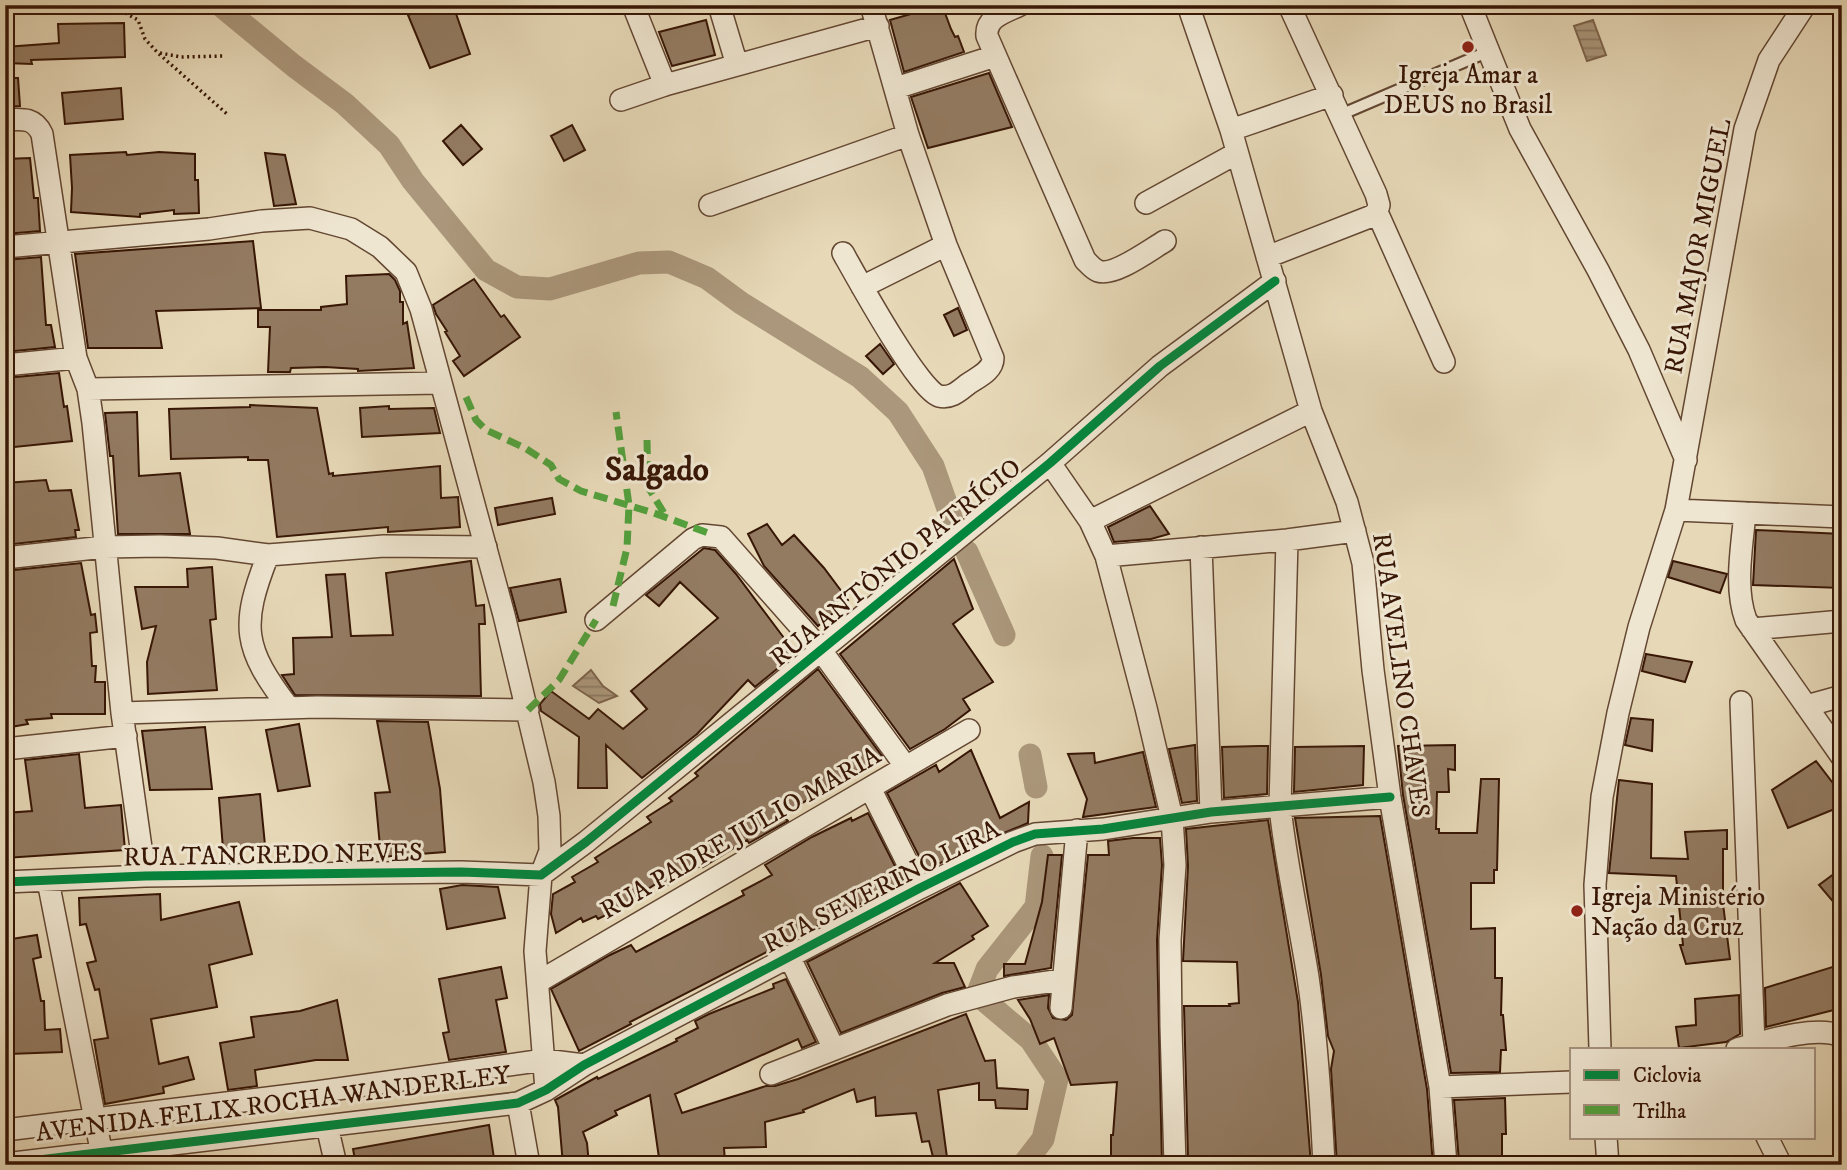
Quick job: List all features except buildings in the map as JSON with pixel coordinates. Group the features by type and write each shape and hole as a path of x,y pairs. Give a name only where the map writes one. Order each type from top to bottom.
{"street":[{"path":"633,5 664,85"},
{"path":"719,5 737,65"},
{"path":"843,253 926,387 936,396 952,396 990,368 993,358 946,245 908,135 872,5"},
{"path":"1020,5 989,22 986,28 995,56 1086,260 1099,271 1116,270 1166,241"},
{"name":"RUA AVELINO CHAVES","path":"1188,5 1231,130 1311,411 1347,502 1355,531 1366,585 1373,670 1390,797 1440,1087 1446,1165"},
{"path":"1289,5 1376,194 1379,205 1377,212 1444,362"},
{"path":"1469,5 1520,129 1639,350 1686,460"},
{"name":"RUA MAJOR MIGUEL","path":"1600,1048 1595,885 1602,797 1639,627 1676,510 1745,129 1769,60 1805,5"},
{"path":"621,100 664,85 878,26"},
{"path":"896,88 995,56"},
{"path":"1231,130 1332,95"},
{"path":"5,120 30,120 36,123 43,134 76,358 88,389 122,713 145,876"},
{"path":"710,205 908,135"},
{"path":"1146,203 1237,153"},
{"path":"1268,257 1377,212"},
{"path":"5,247 310,218 351,229 380,247 406,272 421,309 486,547 544,782 550,851 541,875 535,932 546,1090"},
{"path":"862,287 946,245"},
{"name":"RUA ANTÔNIO PATRÍCIO","path":"541,875 586,842 1050,463 1160,366 1275,281"},
{"path":"5,365 76,358"},
{"path":"88,389 440,383"},
{"path":"1090,522 1311,411"},
{"path":"1050,463 1090,522 1106,556 1172,818 1175,865 1171,977 1175,1165"},
{"path":"1676,510 1842,517"},
{"path":"1745,513 1742,610 1752,629 1842,757"},
{"path":"1106,556 1287,540 1355,531"},
{"path":"596,620 692,539 711,534 721,537 820,649 906,767"},
{"path":"1287,540 1280,807 1284,848 1308,977 1318,1056 1324,1165"},
{"path":"5,558 104,547 217,548 268,555 384,546 486,547"},
{"path":"1201,547 1210,812"},
{"path":"268,555 252,604 250,638 260,667 289,708"},
{"path":"1752,629 1842,621"},
{"path":"1806,706 1842,696"},
{"path":"1741,702 1745,1047 1815,1032 1831,1032 1842,1036"},
{"path":"122,713 289,708 528,710"},
{"name":"RUA PADRE JULIO MARIA","path":"538,982 969,730"},
{"path":"5,749 126,736"},
{"path":"870,788 920,888"},
{"name":"RUA SEVERINO LIRA","path":"546,1090 583,1065 789,956 920,888 1035,834 1116,828 1210,812 1390,797"},
{"path":"1061,1008 1077,830"},
{"name":"RUA TANCREDO NEVES","path":"5,881 145,876 461,872 541,875"},
{"path":"48,881 103,1159"},
{"path":"789,956 834,1049"},
{"path":"771,1074 947,1005 1013,987 1062,981"},
{"path":"544,1060 583,1065"},
{"name":"AVENIDA FELIX ROCHA WANDERLEY","path":"5,1130 316,1092 544,1060"},
{"path":"1440,1087 1570,1082"},
{"name":"AVENIDA FELIX ROCHA WANDERLEY","path":"5,1164 103,1159 327,1126 517,1103 546,1090"},
{"path":"517,1103 529,1165"},
{"path":"327,1126 336,1165"},
{"path":"1606,1138 1608,1165"},
{"path":"1768,1138 1781,1165"}],"lane":[{"path":"1340,116 1487,52"}],"path":[{"path":"111,5 138,20 145,39 158,53 226,114"},
{"path":"158,53 181,57 225,56"}],"shaded area":[{"path":"1593,20 1606,55 1587,61 1574,26"},
{"path":"591,670 603,686 617,696 599,703 573,686"}],"waterway":[{"path":"220,5 345,104 389,145 413,181 486,270 517,287 550,289 639,263 669,262 707,278 741,303 860,377 898,412 933,466 952,520"},
{"path":"967,552 1004,635"},
{"path":"1030,755 1036,787"},
{"path":"979,990 987,969 1036,907 1042,856"},
{"path":"985,1001 1031,1040 1057,1079 1043,1139 1023,1165"}],"marked path":[{"path":"466,397 476,420 486,430 525,448 551,465 559,479 581,491 711,534"},
{"path":"613,606 627,548 629,505 616,412"},
{"path":"647,440 648,487 667,518"},
{"path":"528,710 559,680 596,620"}],"cycle path":[{"path":"5,882 145,876 461,872 541,875 586,842 1050,463 1160,366 1275,281"},
{"path":"5,1164 518,1103 546,1090 584,1065 920,888 1013,842 1035,834 1103,829 1211,812 1390,797"}],"place":[{"name":"Igreja Amar a DEUS no Brasil","path":"1468,47"},
{"name":"Igreja Ministério Nação da Cruz","path":"1577,911"}],"district":[{"name":"Salgado","path":"657,468"}]}
